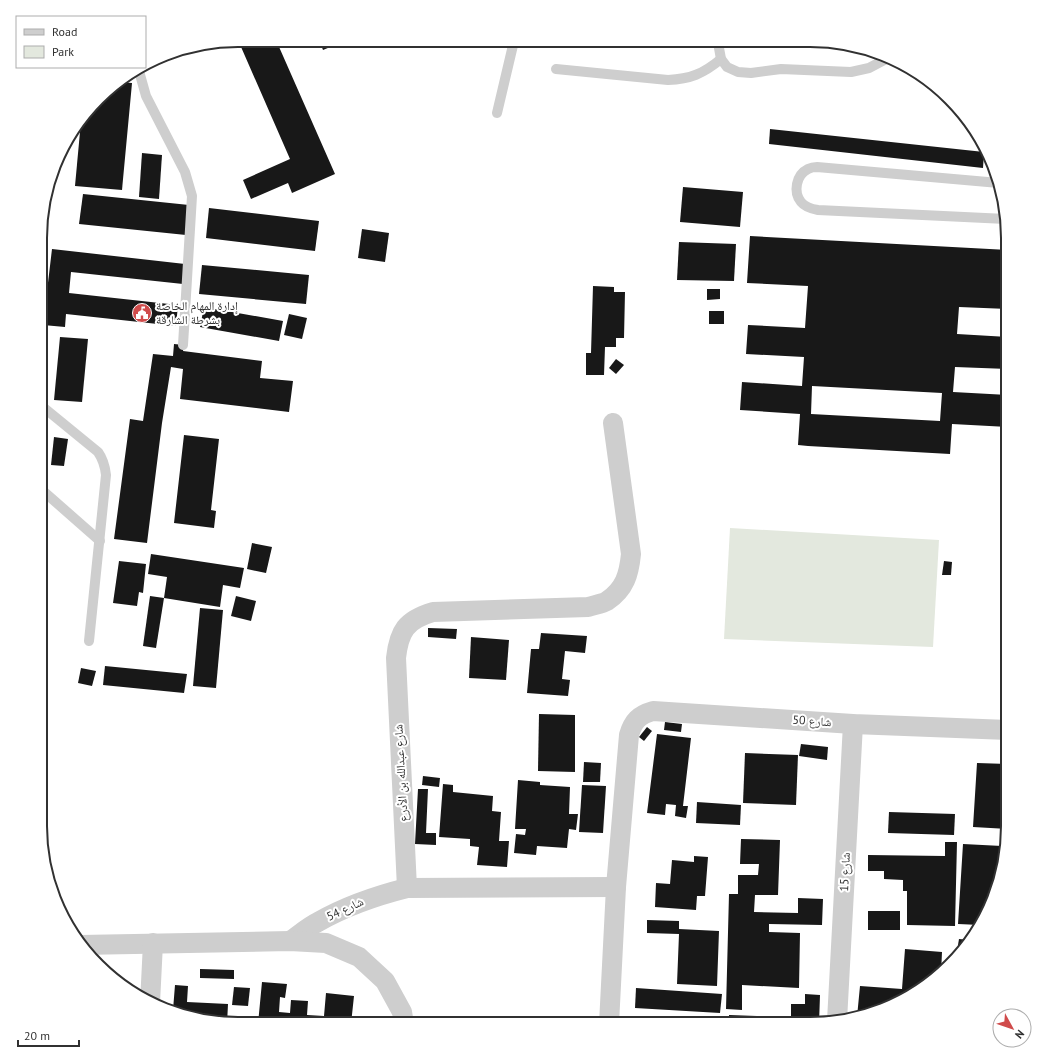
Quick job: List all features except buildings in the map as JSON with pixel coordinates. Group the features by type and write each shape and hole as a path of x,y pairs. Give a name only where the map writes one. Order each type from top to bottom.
{"street":[{"name":"شارع عبدالله بن الأدرع","path":"407,888 396,658 398,642 406,627 419,617 434,612 588,607 606,601 620,589 629,573 631,554 613,423"},
{"name":"شارع 50","path":"616,888 629,735 637,718 644,713 653,711 853,724 1001,730"},
{"name":"شارع 15","path":"837,1015 853,724"},
{"name":"شارع 54","path":"290,941 345,907 375,896 407,888 616,888"},
{"path":"609,1017 616,888"},
{"path":"88,944 290,941 326,943 359,957 385,981 402,1012 403,1017"},
{"path":"150,996 153,943"}],"lane":[{"path":"497,113 513,47"},
{"path":"719,47 721,59 726,67 738,72 751,73 789,69 851,72 869,68 882,61"},
{"path":"556,69 668,80 682,79 696,75 709,69 721,59"},
{"path":"140,74 146,96 185,172 192,196 183,345"},
{"path":"993,182 817,167 807,169 800,176 796,184 797,194 801,202 808,208 818,210 1000,219"},
{"path":"47,410 98,452 105,467 106,475 100,541 89,641"},
{"path":"47,494 100,541"}],"green space":[{"path":"730,528 939,540 933,647 724,639"}],"place":[{"name":"إدارة المهام الخاصة بشرطة الشارقة","path":"142,313"}]}
